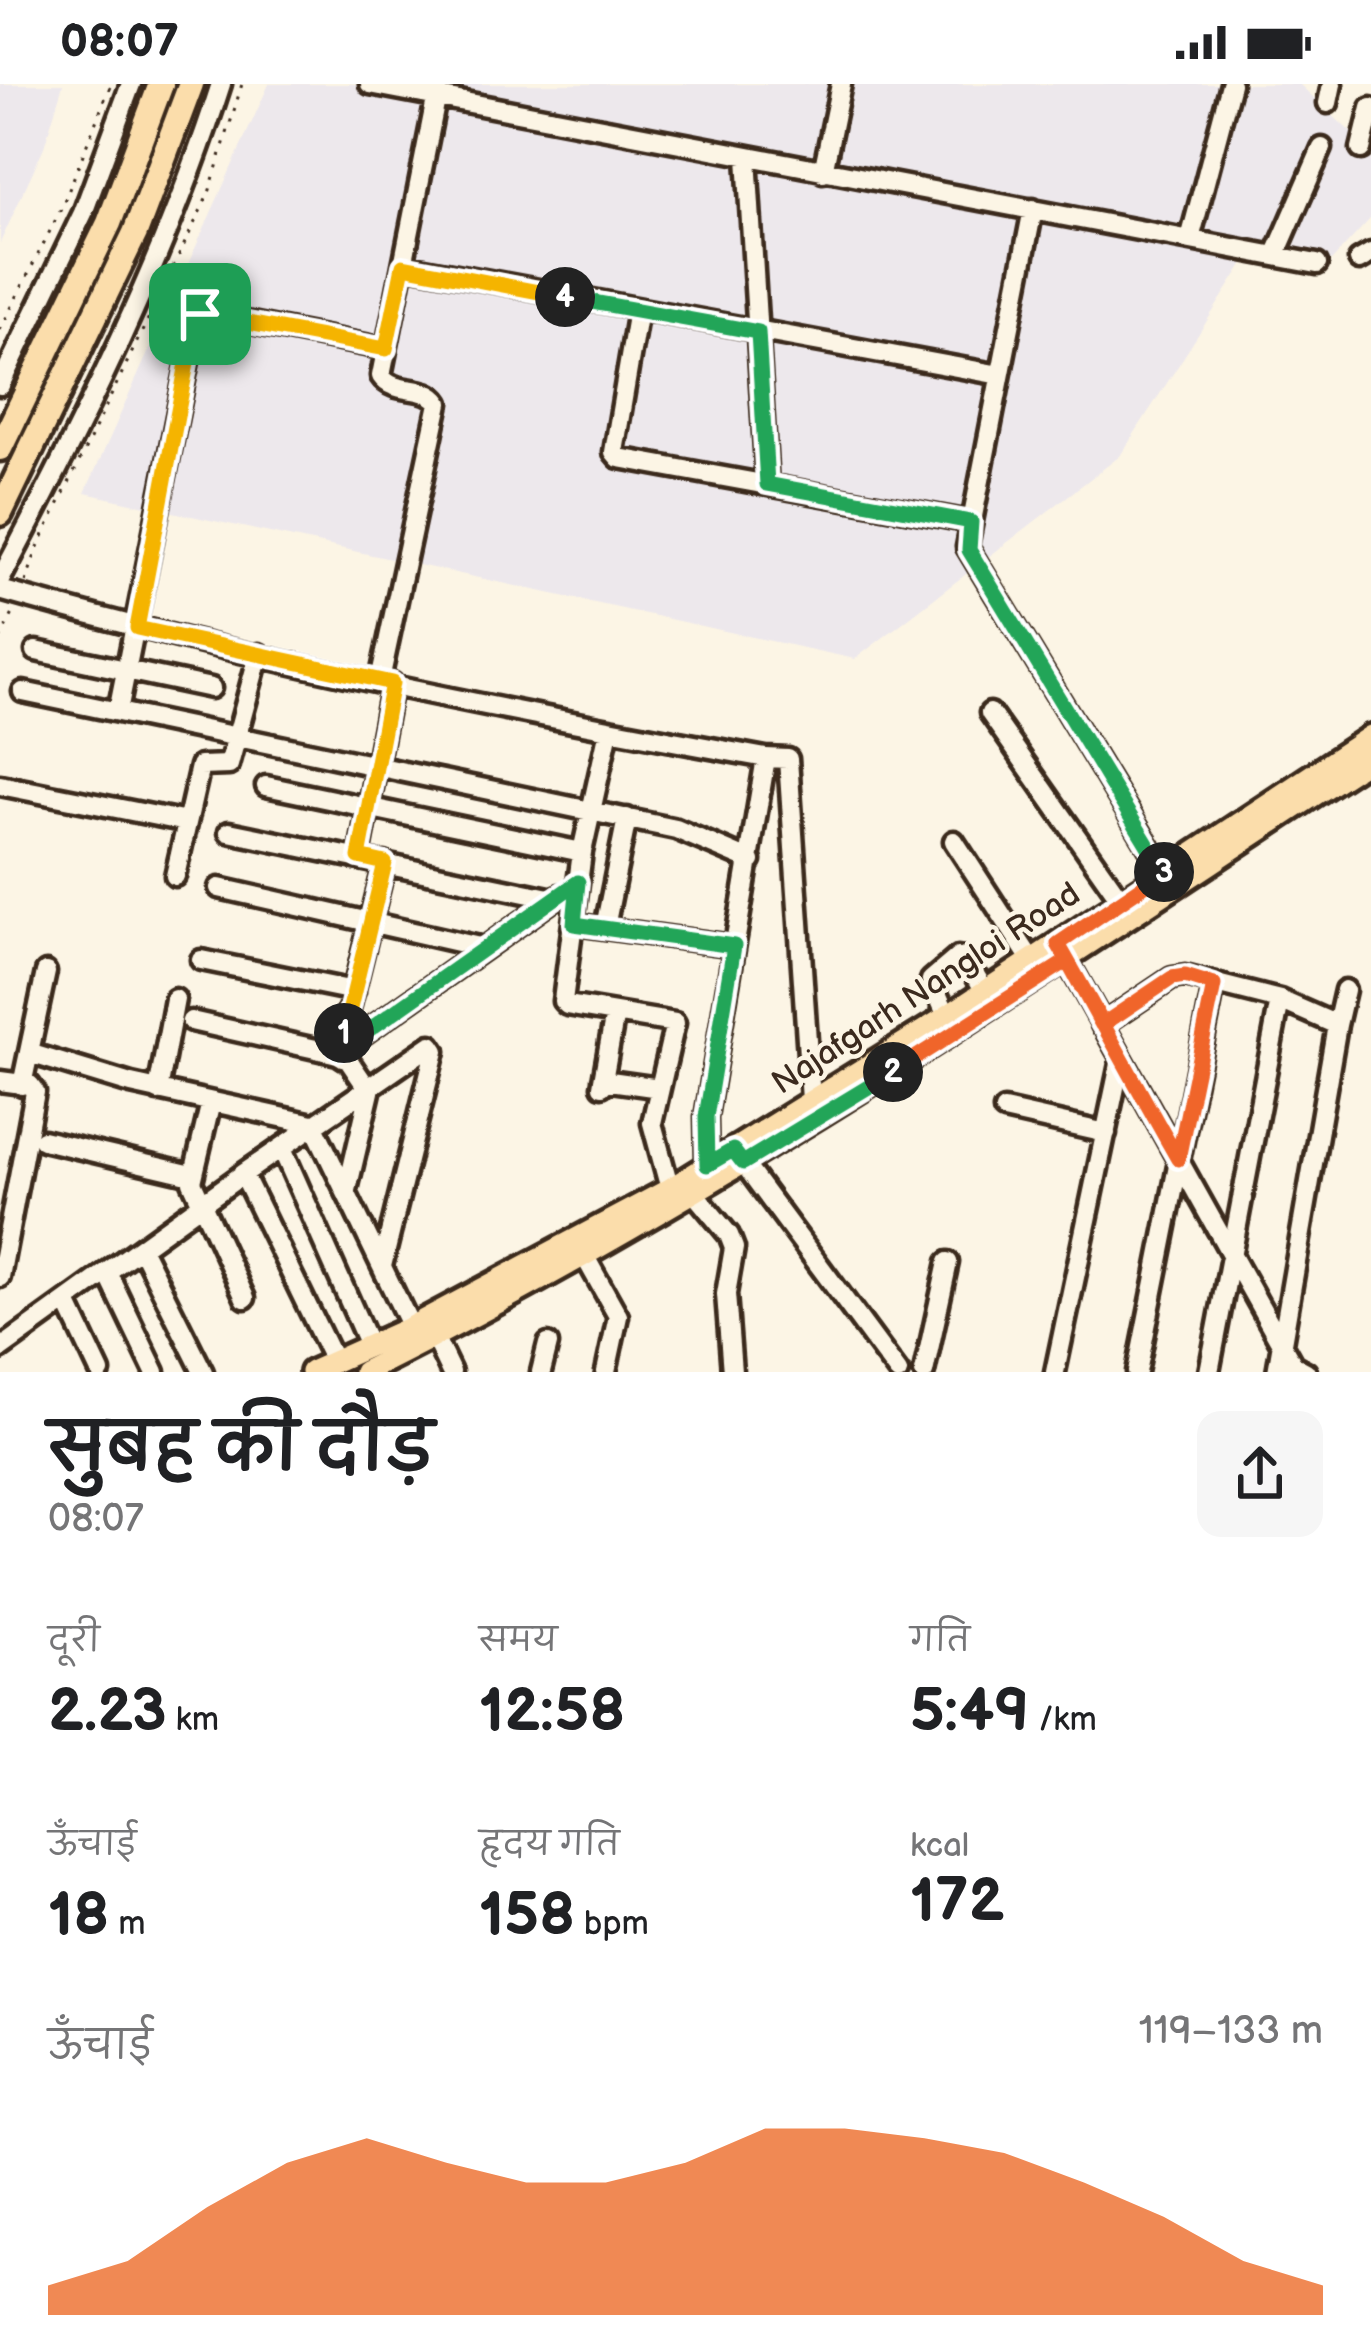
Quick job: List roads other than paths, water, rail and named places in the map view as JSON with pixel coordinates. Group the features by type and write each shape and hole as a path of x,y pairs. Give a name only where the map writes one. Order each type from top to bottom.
{"highway":[{"path":"0,448 109,223 161,84"},
{"path":"0,513 134,233 191,84"}],"main road":[{"name":"Najafgarh Nangloi Road","path":"311,1372 424,1328 670,1189 712,1172 811,1100 914,1048 947,1016 993,994 1032,961 1063,952 1120,900 1169,879 1371,736"},
{"path":"738,1156 914,1048 1169,879 1371,758"},
{"path":"364,1372 424,1328 584,1255 694,1193 712,1172"}],"street":[{"path":"0,386 83,213 131,84"},
{"path":"0,580 152,268 221,84"},
{"path":"370,84 438,91 823,172 1317,264"},
{"path":"823,172 841,84"},
{"path":"1190,239 1231,84"},
{"path":"359,857 377,765 386,682 439,403 429,393 383,382 438,91"},
{"path":"1361,149 1371,108"},
{"path":"1275,256 1322,148"},
{"path":"747,157 767,484"},
{"path":"1033,208 969,550 1169,879"},
{"path":"403,266 1000,375"},
{"path":"638,310 615,456 971,522"},
{"path":"118,711 197,316 386,349"},
{"path":"0,590 137,628 609,730 788,759 811,1100"},
{"path":"36,651 211,688"},
{"path":"175,876 200,766 228,766 260,654"},
{"path":"23,692 591,809 676,829 751,862"},
{"path":"990,713 1120,900"},
{"path":"609,730 582,852 563,1001 674,1023 652,1123 670,1189"},
{"path":"712,1172 706,1117 766,758"},
{"path":"0,785 188,823"},
{"path":"266,786 582,852"},
{"path":"605,927 627,818"},
{"path":"230,832 554,899"},
{"path":"954,841 1032,961"},
{"path":"339,1053 385,863"},
{"path":"339,1053 578,882"},
{"path":"218,888 484,948"},
{"path":"574,924 734,946"},
{"path":"1063,952 1282,1346 1293,1365 1306,1372"},
{"path":"947,1016 931,980 958,956 965,958 993,994"},
{"path":"201,960 354,991"},
{"path":"22,1085 46,972"},
{"path":"1102,1025 1172,978 1185,976 1280,1000 1337,1025"},
{"path":"1137,1372 1214,985"},
{"path":"1276,1372 1345,990"},
{"path":"158,1090 175,999"},
{"path":"1209,1372 1280,1000"},
{"path":"615,1013 603,1083 660,1088"},
{"path":"191,1021 339,1053 349,1060 369,1088 366,1118 346,1190"},
{"path":"0,1349 314,1124 426,1047 435,1046 382,1265"},
{"path":"29,1053 158,1090 314,1124"},
{"path":"1055,1372 1121,1059"},
{"path":"0,1081 30,1085 35,1092 0,1277"},
{"path":"211,1102 192,1175 245,1298"},
{"path":"1004,1111 1106,1133"},
{"path":"314,1124 382,1265 451,1372"},
{"path":"43,1140 192,1175"},
{"path":"282,1149 369,1346"},
{"path":"738,1156 898,1372"},
{"path":"243,1174 334,1361"},
{"path":"694,1193 733,1243 726,1294 732,1372"},
{"path":"141,1248 203,1372"},
{"path":"584,1255 618,1316 606,1372"},
{"path":"924,1372 948,1262"},
{"path":"107,1272 155,1372"},
{"path":"67,1302 100,1372"},
{"path":"541,1372 548,1344"}]}
